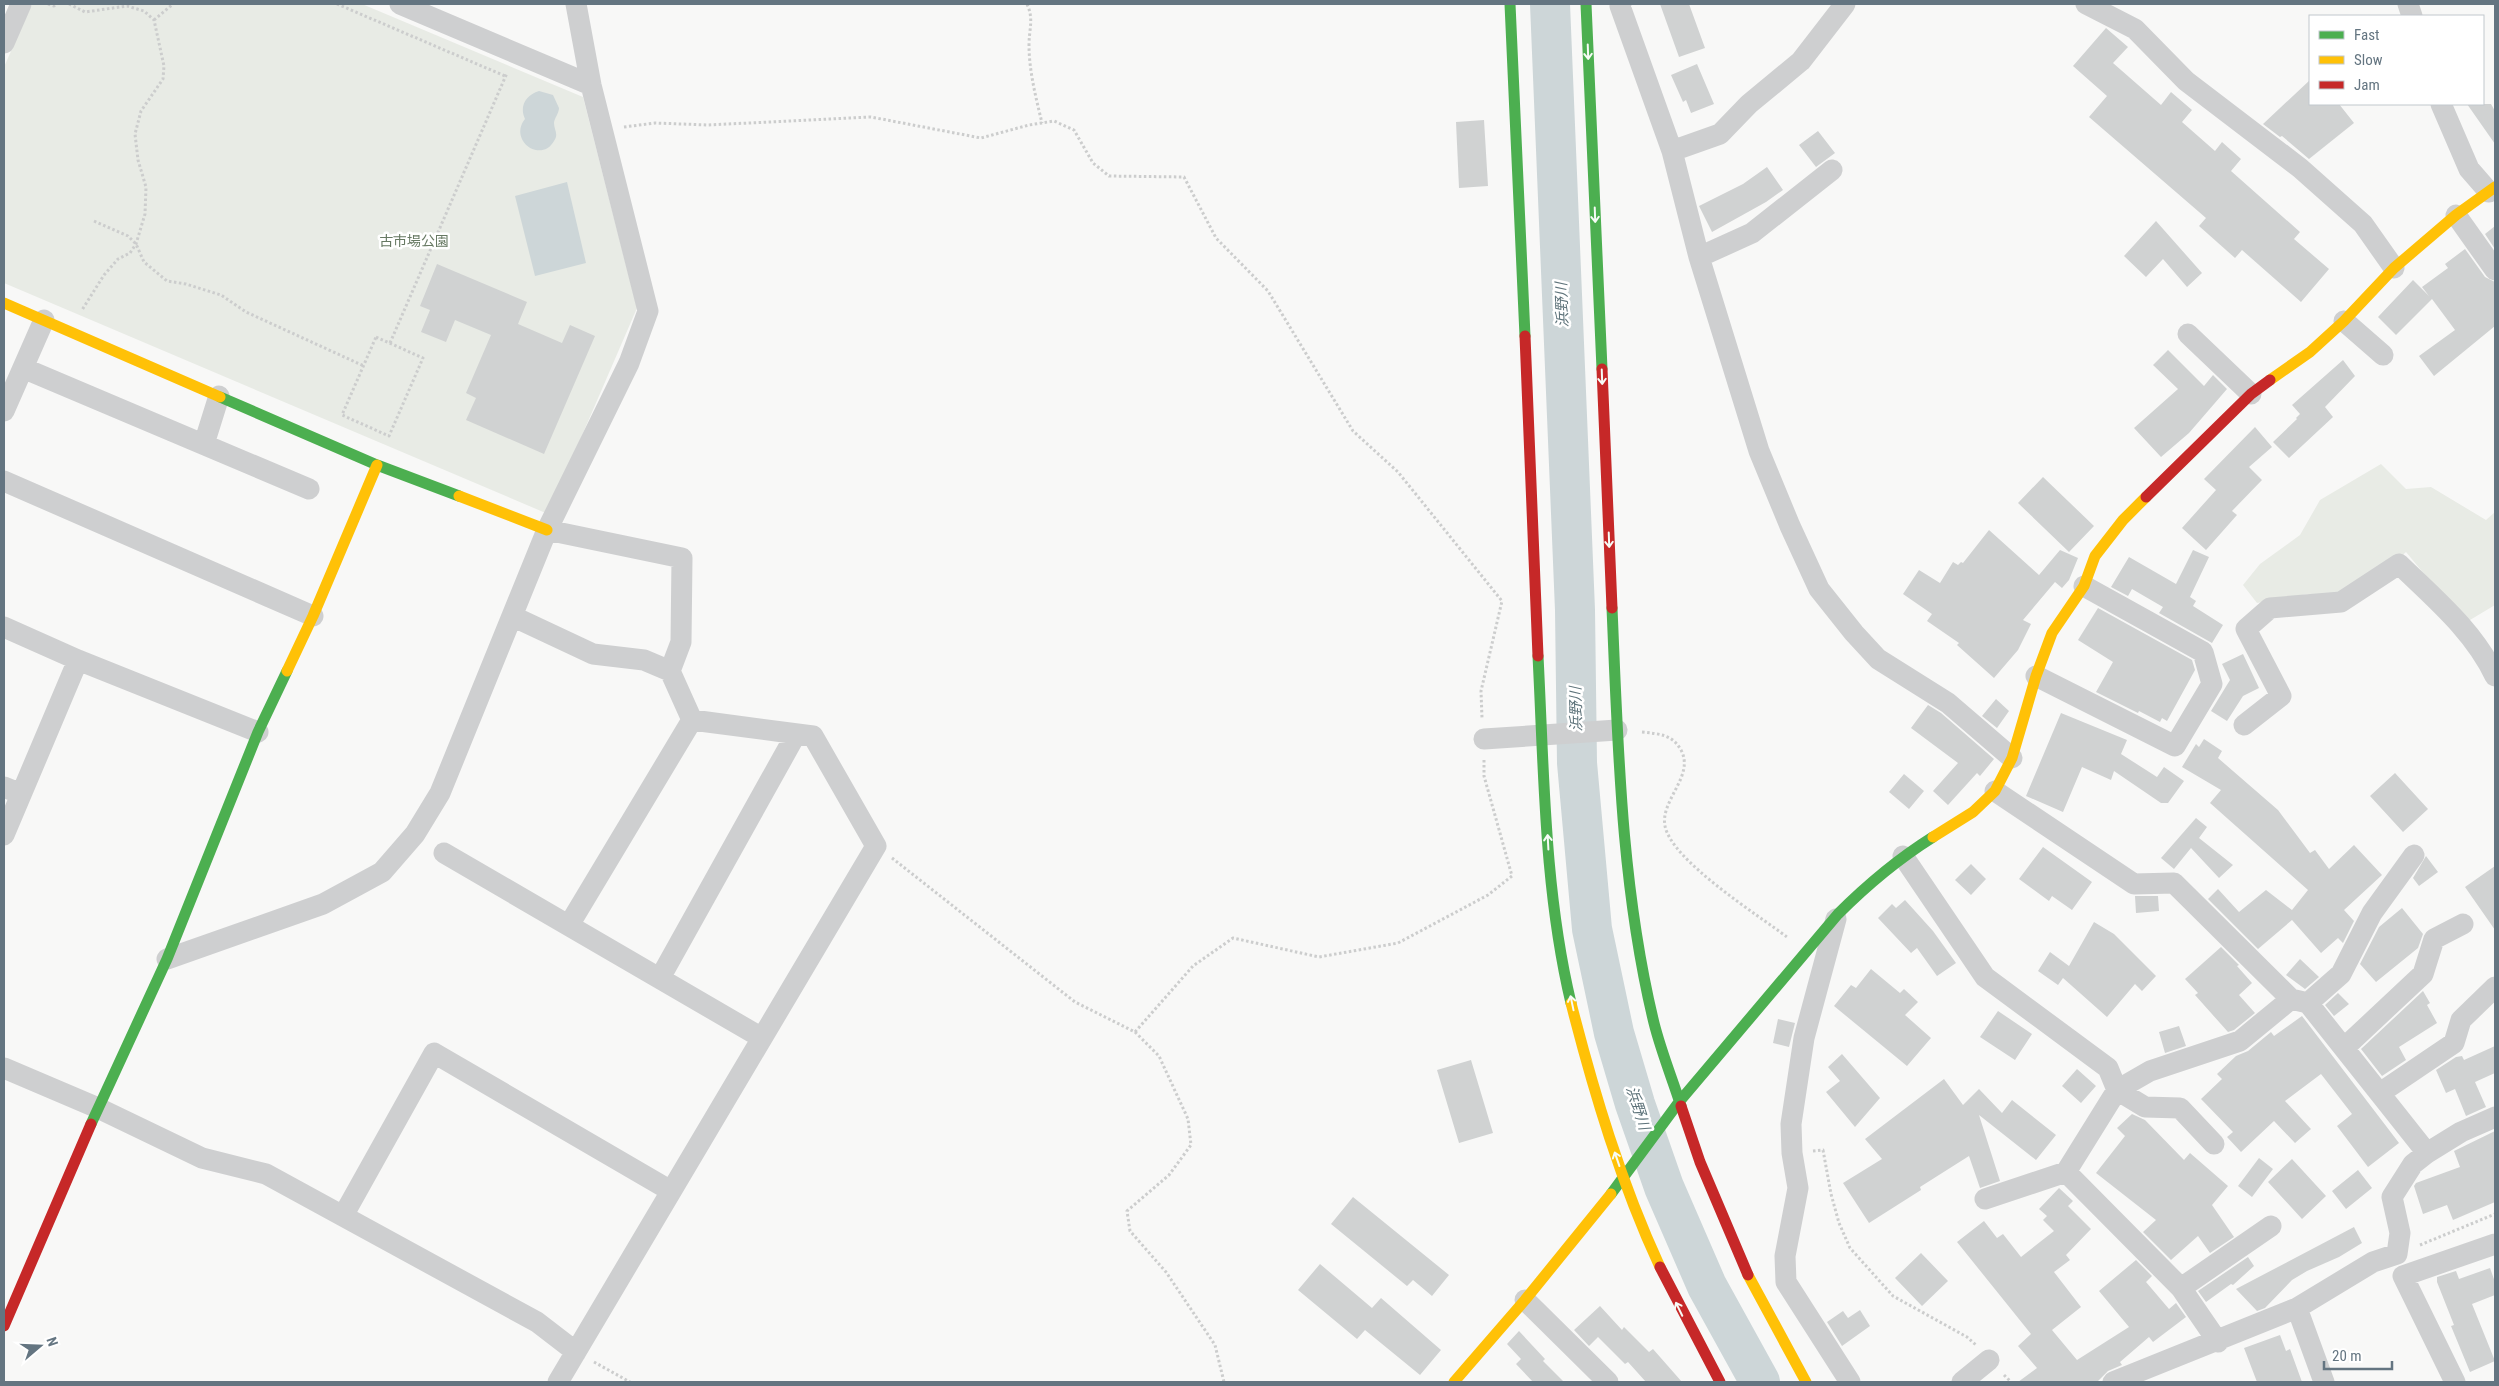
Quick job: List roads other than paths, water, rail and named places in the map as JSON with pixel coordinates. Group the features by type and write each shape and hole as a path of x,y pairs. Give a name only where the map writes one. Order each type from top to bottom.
{"street":[{"path":"4,43 21,4"},
{"path":"400,4 591,85"},
{"path":"167,959 323,904 382,872 415,834 440,793 547,530 629,363 648,311 604,129 591,85 576,4"},
{"path":"1510,4 1542,736 1549,854 1559,941 1596,1097 1624,1178 1655,1258 1693,1336 1720,1382"},
{"path":"1586,4 1622,826 1634,922 1654,1024 1680,1102 1729,1234 1759,1299 1806,1382"},
{"path":"1621,4 1620,6 1672,151 1699,257 1759,451 1819,589 1854,633 1878,659 1948,703 2012,758"},
{"path":"1672,151 1720,134 1749,104 1801,61 1844,4"},
{"path":"2086,4 2135,28 2186,82 2300,168 2363,224 2394,268"},
{"path":"1454,1382 1525,1300 1624,1178 1680,1102 1805,950 1863,889 1904,856 1973,812 1995,791 2012,758 2036,676 2052,633 2084,586 2095,556 2123,520 2252,394 2310,352 2344,321 2394,268 2456,215 2492,189 2469,169 2441,105"},
{"path":"1699,257 1752,233 1832,170"},
{"path":"2456,215 2495,270"},
{"path":"4,303 378,465 547,530 682,558 681,642 670,671"},
{"path":"4,411 44,320"},
{"path":"2344,321 2383,354"},
{"path":"2188,334 2252,394"},
{"path":"23,368 309,489"},
{"path":"204,444 219,396"},
{"path":"4,1326 98,1108 167,959 258,732 313,616 378,465"},
{"path":"4,481 313,616"},
{"path":"2244,724 2281,696 2246,629 2270,608 2341,602 2398,564 2460,623 2487,658 2495,676"},
{"path":"2036,676 2175,746 2212,684 2203,652 2084,586"},
{"path":"512,616 593,654 644,660 670,671 692,720"},
{"path":"4,626 78,660 258,732"},
{"path":"4,835 12,790 78,660"},
{"path":"558,1382 876,846 812,736 692,720"},
{"path":"568,925 692,720"},
{"path":"1484,739 1617,730"},
{"path":"660,978 796,734"},
{"path":"1995,791 2134,884 2174,883 2300,1001 2344,1048 2427,1152"},
{"path":"444,853 762,1038"},
{"path":"1986,1199 2066,1172 2117,1090 2150,1071 2240,1041 2341,974 2372,912 2414,855"},
{"path":"1904,856 1985,977 2108,1068 2117,1090 2145,1107 2180,1108 2214,1144"},
{"path":"1838,914 1804,1038 1791,1124 1792,1153 1798,1188 1785,1256 1786,1282 1850,1382"},
{"path":"2344,1048 2423,974 2434,939 2463,924"},
{"path":"2380,1093 2454,1043 2461,1020 2495,987"},
{"path":"343,1216 434,1053 672,1191"},
{"path":"4,1068 98,1108 202,1158 266,1174 536,1322 576,1352"},
{"path":"2455,1382 2403,1276 2397,1254 2400,1233 2392,1197 2413,1164 2427,1152 2461,1132 2495,1117"},
{"path":"2066,1172 2181,1288 2218,1342"},
{"path":"2181,1288 2271,1226"},
{"path":"2403,1276 2495,1244"},
{"path":"2114,1382 2218,1342 2297,1308 2373,1262 2397,1254"},
{"path":"1759,1299 1786,1282"},
{"path":"1525,1300 1608,1382"},
{"path":"2297,1308 2324,1382"},
{"path":"1962,1382 1989,1360"}],"waterway":[{"name":"浜野川","path":"1550,4 1575,610 1577,763 1592,929 1614,1033 1635,1104 1664,1187 1707,1286 1760,1382"}],"park label":[{"name":"古市場公園","path":"414,241"}]}
